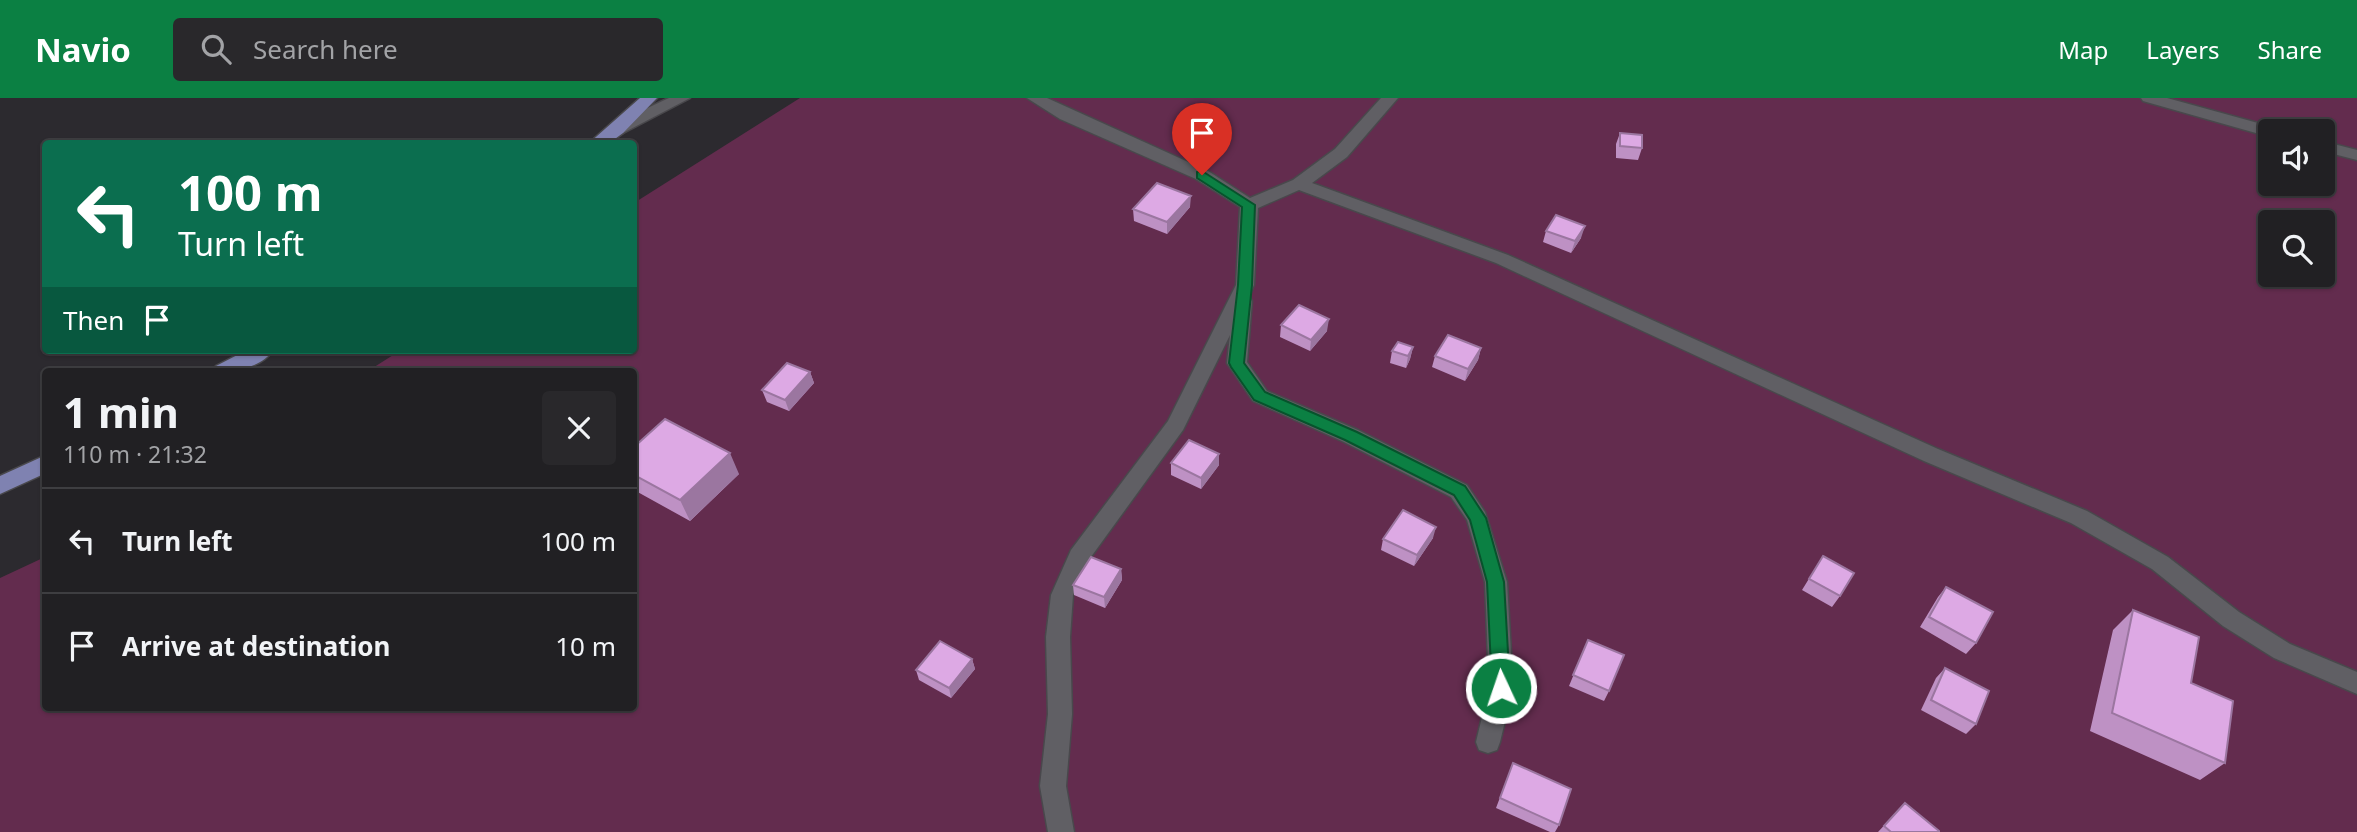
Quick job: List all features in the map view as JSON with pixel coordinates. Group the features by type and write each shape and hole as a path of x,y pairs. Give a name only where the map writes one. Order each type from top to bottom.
{"main road":[{"path":"602,140 649,98"},
{"path":"229,368 255,354"},
{"path":"0,486 42,465"}],"street":[{"path":"617,129 682,98"},
{"path":"1035,98 1066,115 1202,175 1249,205"},
{"path":"1249,205 1300,184 1341,153 1390,98"},
{"path":"2149,98 2258,129"},
{"path":"2335,149 2357,155"},
{"path":"1300,184 1502,259 1918,449 2079,517 2160,563 2231,619 2281,651 2357,683"},
{"path":"1249,205 1237,363 1260,396 1351,436 1459,491 1477,518 1496,582 1501,688 1488,742"},
{"path":"1061,832 1054,786 1060,714 1058,637 1062,595 1079,555 1176,425 1245,285"}],"shaded area":[{"path":"800,98 2357,98 2357,832 0,832 0,578 42,558 42,711 637,711 637,368 373,368 395,354 637,354 637,201"}],"building":[{"path":"1620,133 1642,135 1642,148 1620,146"},
{"path":"1157,183 1191,196 1167,222 1133,209"},
{"path":"1556,215 1585,226 1575,241 1546,231"},
{"path":"1299,305 1329,319 1311,340 1281,325"},
{"path":"1448,335 1481,348 1468,369 1435,356"},
{"path":"1398,342 1413,347 1408,356 1392,351"},
{"path":"787,363 810,372 785,400 762,390"},
{"path":"665,419 730,453 680,500 637,477 637,444"},
{"path":"1189,440 1219,454 1201,478 1171,463"},
{"path":"1403,510 1436,527 1417,555 1383,539"},
{"path":"1823,556 1854,573 1840,596 1809,579"},
{"path":"1091,557 1121,569 1104,597 1073,585"},
{"path":"1946,587 1993,612 1976,643 1929,617"},
{"path":"2133,610 2199,637 2191,683 2233,701 2225,763 2112,713"},
{"path":"1588,640 1624,655 1609,691 1573,675"},
{"path":"940,641 972,659 949,688 916,670"},
{"path":"1945,668 1989,691 1976,724 1931,700"},
{"path":"1513,763 1571,789 1559,825 1500,798"},
{"path":"1905,803 1939,832 1891,832 1884,826"}],"route":[{"path":"1202,175 1249,205 1237,363 1260,396 1351,436 1459,491 1477,518 1496,582 1501,688"}]}
